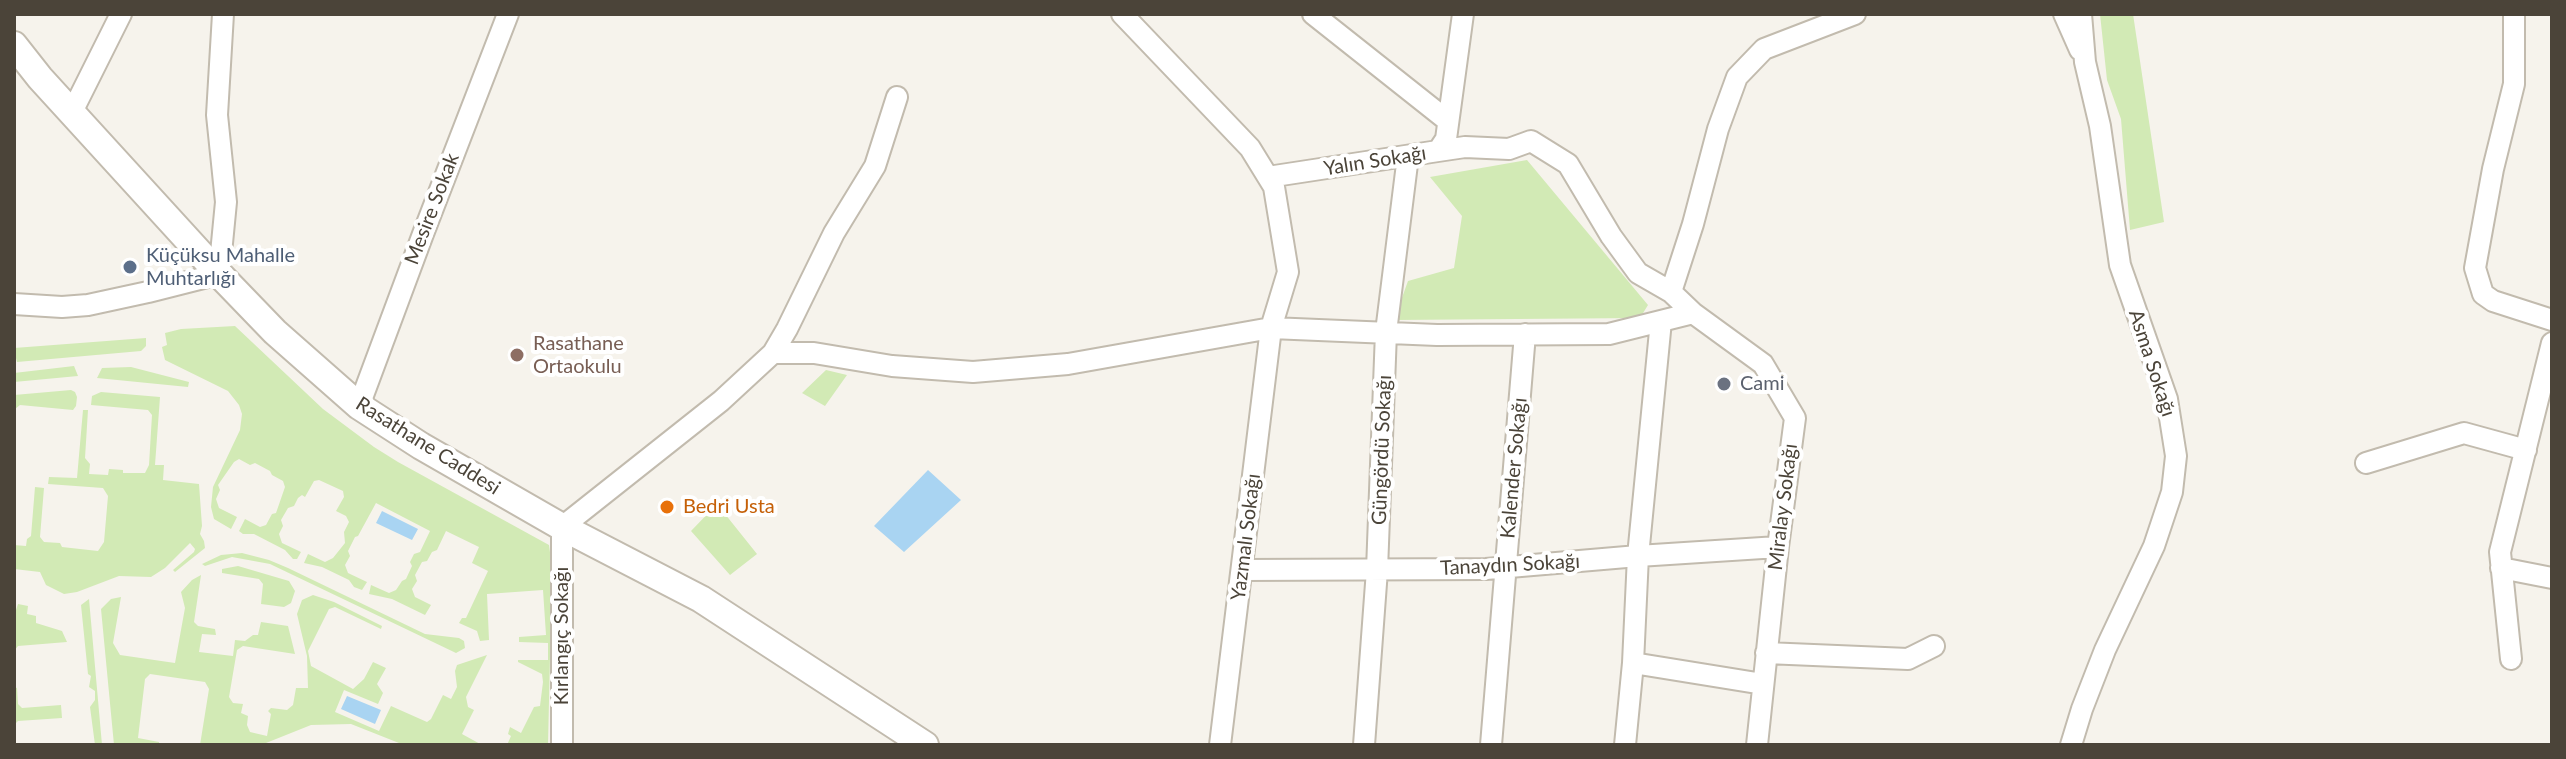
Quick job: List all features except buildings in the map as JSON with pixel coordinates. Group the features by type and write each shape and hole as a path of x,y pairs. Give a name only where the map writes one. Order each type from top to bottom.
{"street":[{"path":"72,112 121,14"},
{"path":"14,304 88,305 219,274 226,202 217,115 223,14"},
{"name":"Mesire Sokak","path":"359,406 508,14"},
{"name":"Yazmalı Sokağı","path":"1122,14 1250,148 1274,187 1288,272 1271,328 1220,745"},
{"path":"1313,14 1448,121"},
{"name":"Yalın Sokağı","path":"1268,177 1438,151 1446,139 1463,14"},
{"path":"1671,292 1718,129 1737,77 1764,49 1855,14"},
{"name":"Asma Sokağı","path":"2064,14 2085,62"},
{"name":"Asma Sokağı","path":"2071,745 2105,650 2154,546 2172,492 2176,456 2167,399 2120,265 2100,126 2085,62 2081,14"},
{"path":"2514,14 2514,84 2493,169 2475,268 2483,294 2493,301 2552,320"},
{"name":"Rasathane Caddesi","path":"14,45 40,78 219,274 275,332 359,406 421,446 562,527 701,599 895,736 925,745"},
{"path":"562,527 721,401 773,353 834,233 875,166 897,97"},
{"name":"Miralay Sokağı","path":"1438,151 1465,147 1509,149 1531,141 1568,164 1611,236 1638,273 1671,292 1693,313 1763,364 1795,418 1757,745"},
{"name":"Güngördü Sokağı","path":"1364,745 1377,570 1386,332 1408,156"},
{"path":"773,353 814,353 892,366 973,372 1068,364 1271,328 1609,334 1693,313"},
{"path":"1625,745 1638,556 1661,321"},
{"name":"Kalender Sokağı","path":"1491,745 1525,334"},
{"path":"2511,659 2500,552 2552,343"},
{"path":"2366,463 2464,433 2526,450"},
{"name":"Kırlangıç Sokağı","path":"562,527 562,745"},
{"name":"Tanaydın Sokağı","path":"1242,570 1506,568 1778,547"},
{"path":"2501,568 2552,578"},
{"path":"1766,653 1908,659 1934,646"},
{"path":"1633,663 1763,684"}],"green space":[{"path":"2100,14 2133,14 2164,222 2130,230 2121,119 2107,80"},
{"path":"1527,160 1648,305 1640,318 1394,320 1408,281 1454,268 1462,216 1430,177"},
{"path":"235,326 323,409 374,447 549,545 552,567 548,745 507,745 511,736 508,734 510,727 521,733 534,707 540,706 542,674 518,660 548,660 548,643 519,642 519,637 546,635 543,590 487,594 489,640 480,641 477,631 459,623 466,618 488,571 472,563 479,547 446,531 437,550 422,562 415,575 417,581 412,589 415,597 431,605 425,615 392,599 369,594 371,585 389,593 396,590 406,579 414,554 420,552 430,531 376,503 348,551 350,556 345,565 348,573 367,582 362,590 354,587 349,580 322,567 304,563 308,554 325,562 333,558 345,543 344,532 349,522 346,516 336,511 344,497 343,491 319,480 314,481 305,497 302,495 294,506 288,508 281,520 283,526 279,534 282,543 301,552 297,559 293,559 285,550 254,534 239,531 245,519 260,527 266,525 272,514 276,513 285,487 283,481 270,471 239,459 218,485 220,490 216,499 219,508 237,517 231,529 214,519 211,507 213,487 240,430 242,414 228,391 165,360 162,347 167,345 165,333"},
{"path":"146,338 146,346 141,351 17,362 14,350 14,348"},
{"path":"74,366 78,376 14,382 14,373"},
{"path":"131,367 189,382 188,387 97,378 102,368"},
{"path":"826,370 847,375 825,406 802,393"},
{"path":"71,390 77,397 73,410 20,405 15,409 14,416 14,395"},
{"path":"101,392 160,397 155,465 164,465 163,480 199,484 200,534 205,548 175,572 173,570 194,552 190,543 165,568 151,577 119,576 64,594 46,585 40,572 14,569 14,545 26,546 31,536 35,487 44,488 40,537 44,542 98,551 104,542 108,496 103,488 48,484 49,477 77,478 83,410 88,410 85,458 90,464 89,474 108,475 109,469 123,470 123,473 145,473 149,465 152,415 148,410 91,405 92,396"},
{"path":"717,504 757,554 730,575 691,531"},
{"path":"242,553 288,568 425,634 459,638 464,641 465,648 456,653 270,564 232,557 205,566 202,564 221,555"},
{"path":"238,566 289,581 295,591 291,603 284,607 261,604 263,584 259,579 222,573 222,569"},
{"path":"201,575 194,622 198,626 215,629 216,635 202,634 199,652 233,656 235,640 245,641 258,635 261,622 288,626 295,654 243,646 237,650 229,697 233,703 243,704 241,713 248,716 250,732 267,736 271,714 268,711 271,708 287,710 293,705 296,688 308,688 307,656 297,614 302,600 313,595 382,626 381,629 335,607 329,609 308,651 311,666 353,689 364,679 373,662 386,668 377,684 383,693 378,704 344,690 335,712 379,731 391,706 427,722 443,695 451,699 457,687 457,665 487,655 466,697 468,707 474,710 462,734 482,745 404,745 351,724 311,725 261,745 200,745 209,689 205,682 150,674 145,679 138,738 159,742 159,745 114,745 101,609 111,599 121,597 113,643 120,655 175,663 185,608 181,592"},
{"path":"89,599 102,745 95,745 90,707 95,700 95,691 89,687 91,676 88,674 81,605"},
{"path":"18,604 28,606 27,614 36,616 36,623 62,631 67,642 18,646 14,651 14,616"},
{"path":"14,687 17,688 18,704 22,708 61,705 62,718 18,721 14,725"}],"water":[{"path":"928,470 961,500 904,552 874,526"},
{"path":"382,511 418,529 412,540 376,523"},
{"path":"347,696 381,710 375,724 341,709"}],"place":[{"name":"Küçüksu Mahalle Muhtarlığı","path":"130,267"},
{"name":"Rasathane Ortaokulu","path":"517,355"},
{"name":"Cami","path":"1724,384"},
{"name":"Bedri Usta","path":"667,507"}]}
